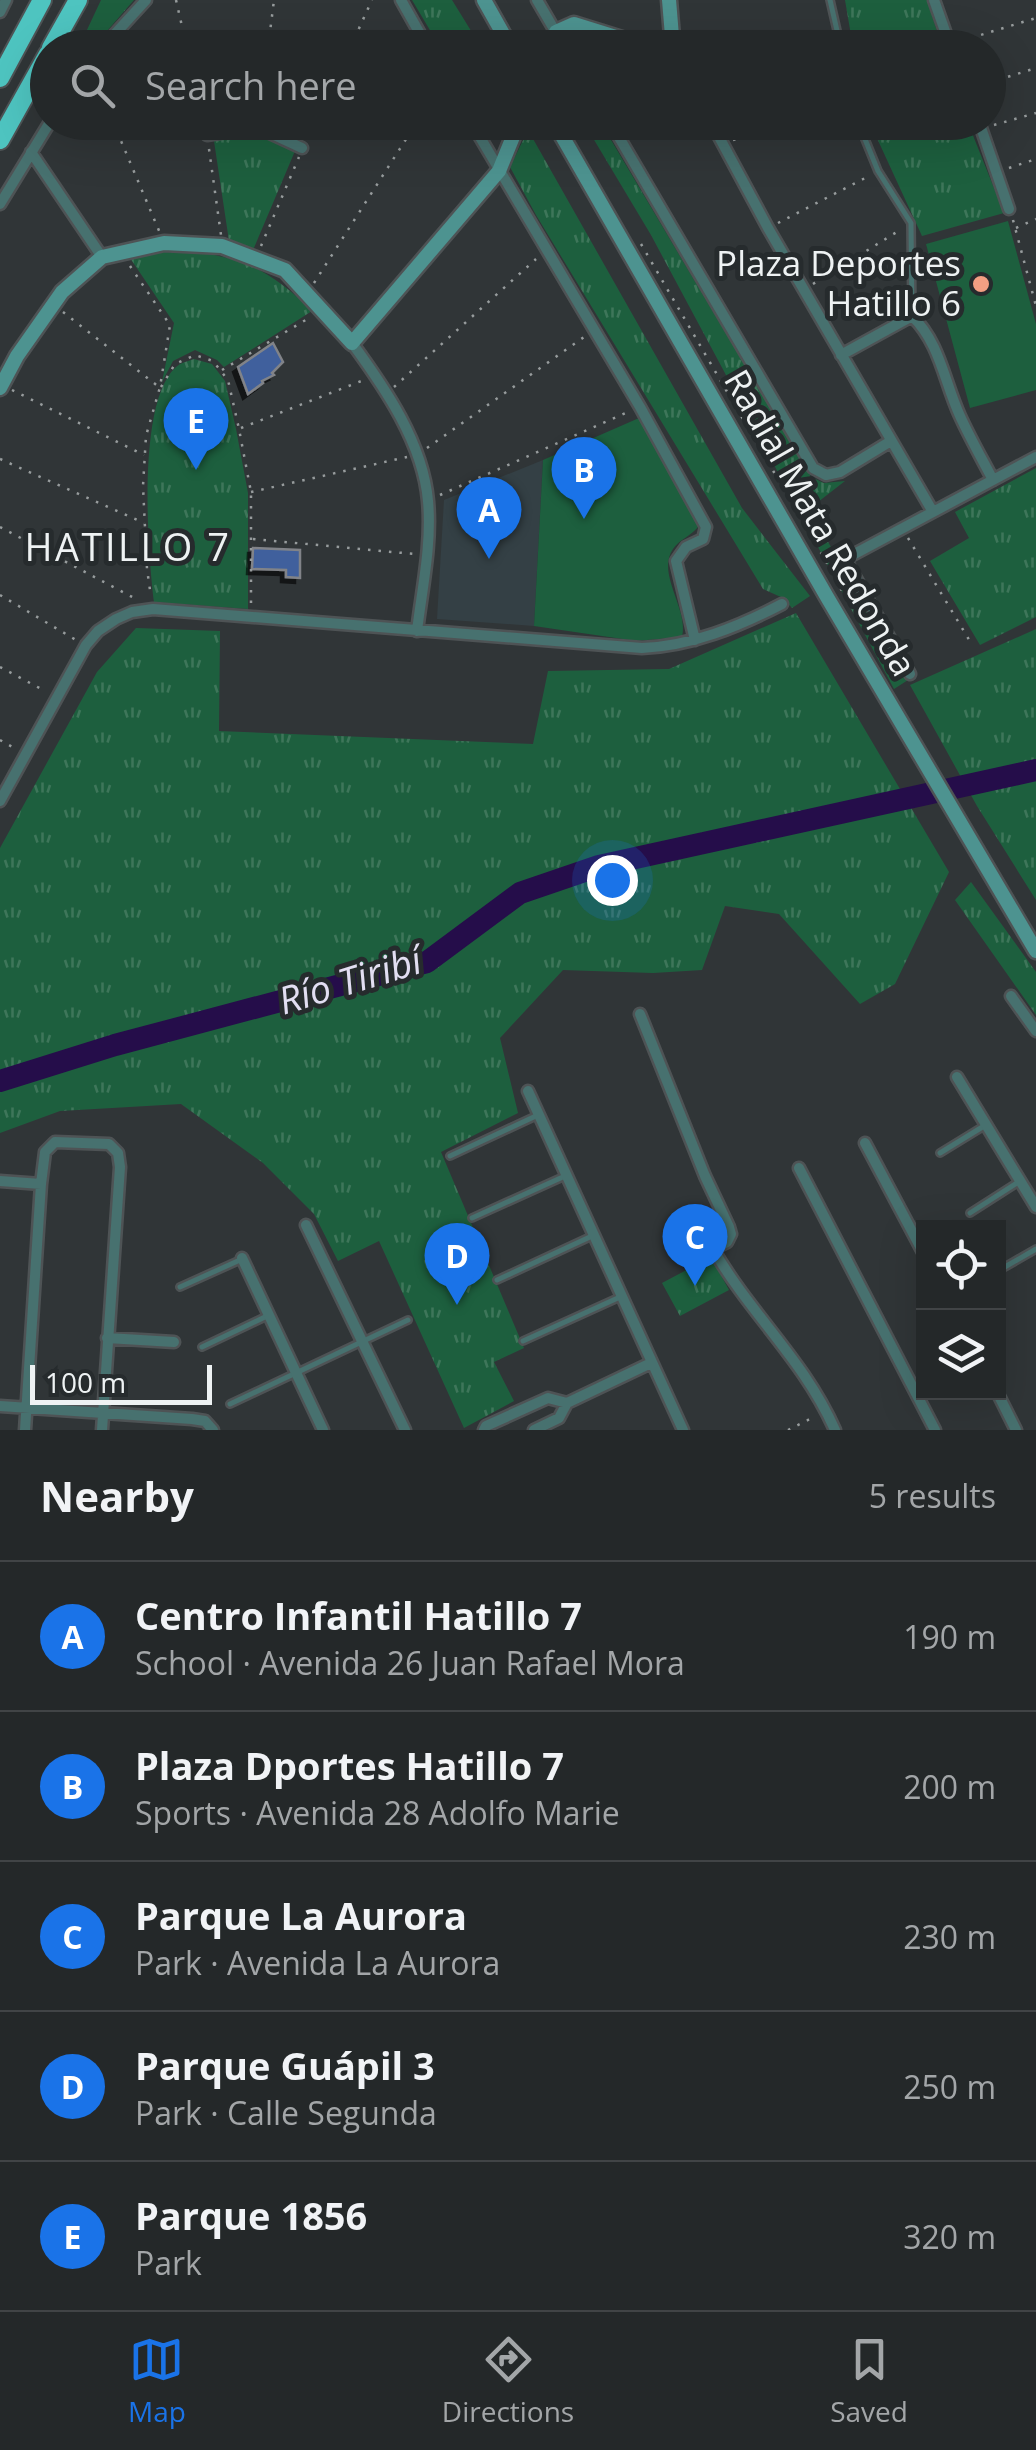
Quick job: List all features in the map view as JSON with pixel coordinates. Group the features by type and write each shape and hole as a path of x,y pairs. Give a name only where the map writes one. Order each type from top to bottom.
{"highway":[{"path":"0,78 42,0"},
{"path":"61,30 74,7 88,0"},
{"path":"0,140 30,86"}],"main road":[{"path":"484,0 501,30"},
{"path":"669,0 669,30"},
{"path":"560,30 574,24 601,30"},
{"path":"1,387 17,356 62,292 102,257 164,243 222,246 285,270 352,342 499,171 512,140"},
{"name":"Radial Mata Redonda","path":"564,140 1036,951"}],"street":[{"path":"0,12 6,0"},
{"path":"118,30 146,0"},
{"path":"401,0 418,30"},
{"path":"537,0 555,30"},
{"path":"934,0 944,30"},
{"path":"0,204 39,140"},
{"path":"284,140 302,148"},
{"path":"481,140 706,526 702,539 686,547 676,561 695,640"},
{"path":"621,140 813,468 826,476 840,472 891,442"},
{"path":"720,140 933,512"},
{"path":"985,140 1009,209"},
{"path":"31,152 102,257"},
{"path":"841,355 912,316 926,329 936,349 960,417 993,480"},
{"path":"352,342 376,375 417,455 428,500 426,555 416,631"},
{"path":"910,674 845,559 1036,457"},
{"path":"0,801 86,646 98,632 132,612 153,609 250,614 642,648 670,647 695,640 749,622 782,604"},
{"path":"1011,996 1036,1031"},
{"path":"640,1014 729,1227 731,1234 726,1242 713,1249 748,1306 790,1352 835,1430"},
{"path":"957,1077 1036,1207"},
{"path":"528,1091 682,1430"},
{"path":"25,1430 41,1184 45,1152 55,1142 109,1144 118,1153 102,1430"},
{"path":"865,1143 916,1239"},
{"path":"799,1168 935,1430"},
{"path":"0,1181 41,1184"},
{"path":"306,1226 404,1430"},
{"path":"242,1258 324,1430"},
{"path":"107,1338 174,1342"},
{"path":"534,1430 559,1418 568,1403 652,1364"},
{"path":"484,1430 548,1398 568,1403"},
{"path":"1001,1400 1016,1430"},
{"path":"0,1406 192,1418 213,1428"}],"lane":[{"path":"830,0 838,30"},
{"path":"865,140 878,172 911,223 912,316"},
{"path":"450,1156 538,1114"},
{"path":"940,1153 986,1124"},
{"path":"472,1218 565,1176"},
{"path":"970,1213 1020,1181"},
{"path":"497,1280 592,1236"},
{"path":"1006,1266 1036,1249"},
{"path":"180,1287 242,1258"},
{"path":"523,1341 620,1297"},
{"path":"202,1347 269,1314"},
{"path":"230,1404 408,1320"}],"path":[{"path":"176,0 183,30"},
{"path":"270,30 274,0"},
{"path":"358,30 372,0"},
{"path":"999,30 1036,18"},
{"path":"1006,77 1036,68"},
{"path":"1006,120 1036,113"},
{"path":"121,140 164,243"},
{"path":"208,140 222,246"},
{"path":"256,257 306,140"},
{"path":"308,292 406,140"},
{"path":"722,143 732,140"},
{"path":"995,172 1036,159"},
{"path":"768,228 878,172"},
{"path":"1009,209 1036,306"},
{"path":"1016,228 1036,220"},
{"path":"803,290 911,223"},
{"path":"640,244 842,589 832,604"},
{"path":"386,394 545,251"},
{"path":"120,252 170,325 160,388 146,436 144,523 153,609"},
{"path":"53,304 160,388"},
{"path":"221,371 324,309"},
{"path":"251,492 417,455 594,330"},
{"path":"160,388 175,364 195,355 213,361 228,380 251,492 250,614"},
{"path":"239,428 376,375"},
{"path":"1,387 145,455"},
{"path":"428,500 640,407"},
{"path":"0,459 144,523"},
{"path":"0,527 153,609"},
{"path":"902,528 971,644"},
{"path":"252,539 426,555"},
{"path":"0,595 86,646"},
{"path":"0,667 56,696"},
{"path":"0,740 24,754"},
{"path":"788,1430 827,1411"}],"shaded area":[{"path":"543,460 534,626 437,619 444,500"}],"green space":[{"path":"101,0 134,0 108,30 87,30"},
{"path":"412,0 452,0 471,30 430,30"},
{"path":"845,0 927,0 937,30 850,30"},
{"path":"270,140 295,151 253,250 229,241 214,141"},
{"path":"523,140 534,140 742,508 810,596 792,608 783,598 763,589 510,167"},
{"path":"594,140 611,140 811,477 824,483 845,481 809,509 908,680 894,689 651,235"},
{"path":"878,140 975,140 1004,213 922,236"},
{"name":"Plaza Deportes Hatillo 6","path":"1008,221 1036,324 1036,390 970,408 926,244"},
{"path":"190,251 257,269 312,311 224,367 195,350 173,361 162,382 174,323 130,258"},
{"path":"194,359 212,364 225,381 236,429 248,493 248,609 154,602 148,513 150,439 166,381 180,364"},
{"path":"639,418 697,519 698,527 673,549 669,559 682,637 636,641 534,626 543,460"},
{"path":"1036,468 1036,617 980,645 930,561 969,538 955,512"},
{"path":"796,613 949,872 895,984 860,1004 779,914 725,906 702,970 563,970 500,1038 518,1113 441,1152 524,1348 494,1362 514,1401 464,1428 379,1241 338,1261 314,1214 263,1163 181,1104 60,1111 0,1133 0,848 97,672 136,628 220,631 219,731 533,744 548,671 669,669"},
{"path":"1036,629 1036,900 977,806 910,685"},
{"path":"971,882 1036,972 1036,1015 955,900"},
{"path":"711,1257 729,1290 680,1316 662,1283"}],"building":[{"path":"273,343 283,362 274,375 248,394 238,367"},
{"path":"253,548 300,550 300,578 286,577 286,570 252,569"}],"waterway":[{"name":"Río Tiribí","path":"0,1081 115,1045 427,962 520,893 599,866 1036,770"}],"place":[{"name":"Plaza Deportes Hatillo 6","path":"981,284"},
{"name":"Parque 1856","path":"196,470"},
{"name":"Plaza Dportes Hatillo 7","path":"584,519"},
{"name":"Centro Infantil Hatillo 7","path":"489,559"},
{"name":"Parque La Aurora","path":"695,1286"},
{"name":"Parque Guápil 3","path":"457,1305"}],"district":[{"name":"HATILLO 7","path":"128,548"}]}
